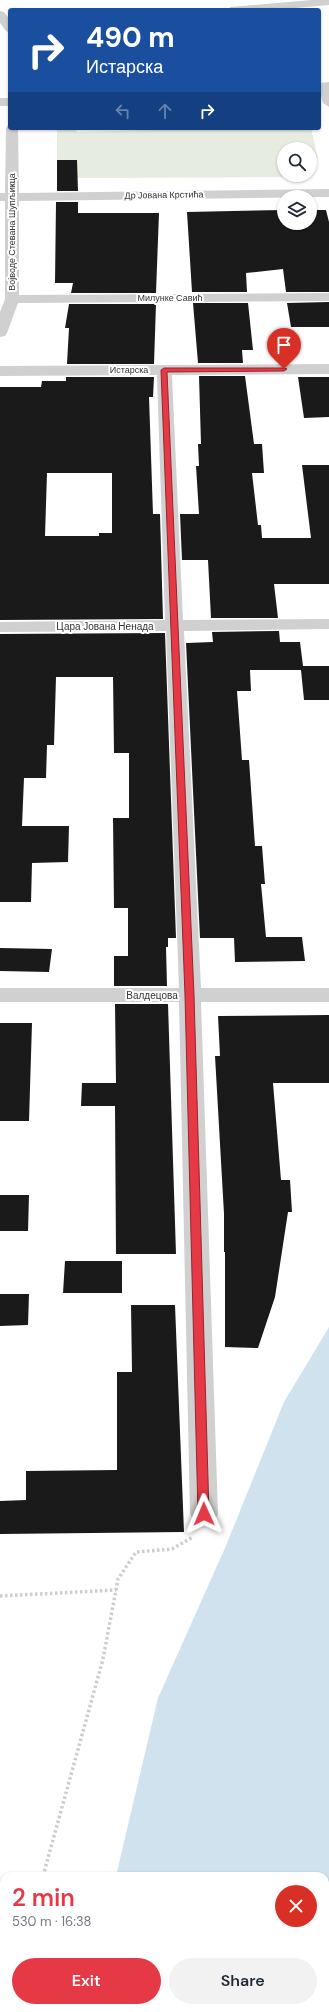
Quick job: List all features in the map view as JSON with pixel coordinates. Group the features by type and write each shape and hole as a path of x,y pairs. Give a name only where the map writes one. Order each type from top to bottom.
{"street":[{"path":"256,8 329,2"},
{"path":"0,14 8,26"},
{"path":"324,87 329,103"},
{"name":"Војводе Стевана Шупљикца","path":"0,333 12,299 6,197 12,130"},
{"name":"Др Јована Крстића","path":"6,197 329,193"},
{"name":"Милунке Савић","path":"12,299 329,297"},
{"name":"Истарска","path":"0,371 329,369"},
{"path":"164,370 190,995 204,1514"},
{"name":"Цара Јована Ненада","path":"0,627 329,624"},
{"name":"Валдецова","path":"0,995 329,995"}],"path":[{"path":"44,1872 103,1658 118,1579 136,1552 172,1549 194,1536 204,1514"},
{"path":"0,1596 116,1590"}],"shaded area":[{"path":"57,130 76,130 77,132 148,130 311,130 314,142 277,142 277,177 77,178 57,168"}],"water":[{"path":"329,1327 329,1872 117,1872 158,1698 225,1548 284,1402"}],"building":[{"path":"57,160 77,160 78,191 57,191"},
{"path":"56,202 78,202 78,213 159,213 156,293 71,293 73,283 55,283"},
{"path":"277,210 277,230 317,230 317,210 326,210 329,222 329,292 286,292 283,269 246,273 247,292 192,292 187,212"},
{"path":"329,302 329,327 291,327 287,303"},
{"path":"193,303 248,303 253,350 242,350 243,363 198,363"},
{"path":"69,304 156,304 154,364 67,364 69,328 65,328"},
{"path":"199,376 245,376 254,444 262,444 264,473 252,473 258,525 261,525 262,538 311,538 302,465 329,465 329,584 274,584 278,618 211,618 208,560 182,560 180,514 199,514 196,466 199,466 198,444 201,444"},
{"path":"66,377 154,377 153,397 149,397 153,514 160,514 163,619 0,620 0,387 41,387 42,381 66,381","holes":["47,473 112,473 112,533 99,533 99,536 45,536"]},
{"path":"298,377 329,377 329,417 304,418"},
{"path":"279,631 280,642 300,642 303,666 329,666 329,700 304,700 301,670 250,670 251,691 237,691 242,760 249,760 255,846 262,846 265,884 261,884 266,937 302,937 305,961 235,962 234,938 200,938 186,643 213,642 212,632"},
{"path":"165,633 176,938 168,938 168,947 166,947 167,986 114,986 114,956 128,956 128,908 114,908 113,818 129,818 129,753 114,753 113,677 56,677 54,745 47,745 46,778 24,778 22,826 69,826 68,862 32,863 31,902 0,902 0,634"},
{"path":"0,948 52,949 49,972 0,971"},
{"path":"115,1004 168,1004 176,1254 116,1254 115,1106 81,1106 82,1083 116,1083"},
{"path":"329,1015 329,1083 273,1083 281,1180 290,1180 292,1212 288,1212 275,1297 258,1348 225,1347 224,1214 215,1056 220,1056 218,1016"},
{"path":"0,1023 32,1023 29,1121 0,1121"},
{"path":"0,1195 29,1195 28,1231 0,1231"},
{"path":"65,1261 122,1261 122,1293 63,1293"},
{"path":"0,1294 29,1294 28,1325 0,1326"},
{"path":"131,1305 175,1305 184,1532 0,1534 0,1501 26,1500 26,1471 117,1470 117,1372 132,1372"}],"route":[{"path":"204,1514 190,995 164,370 284,369"}]}
